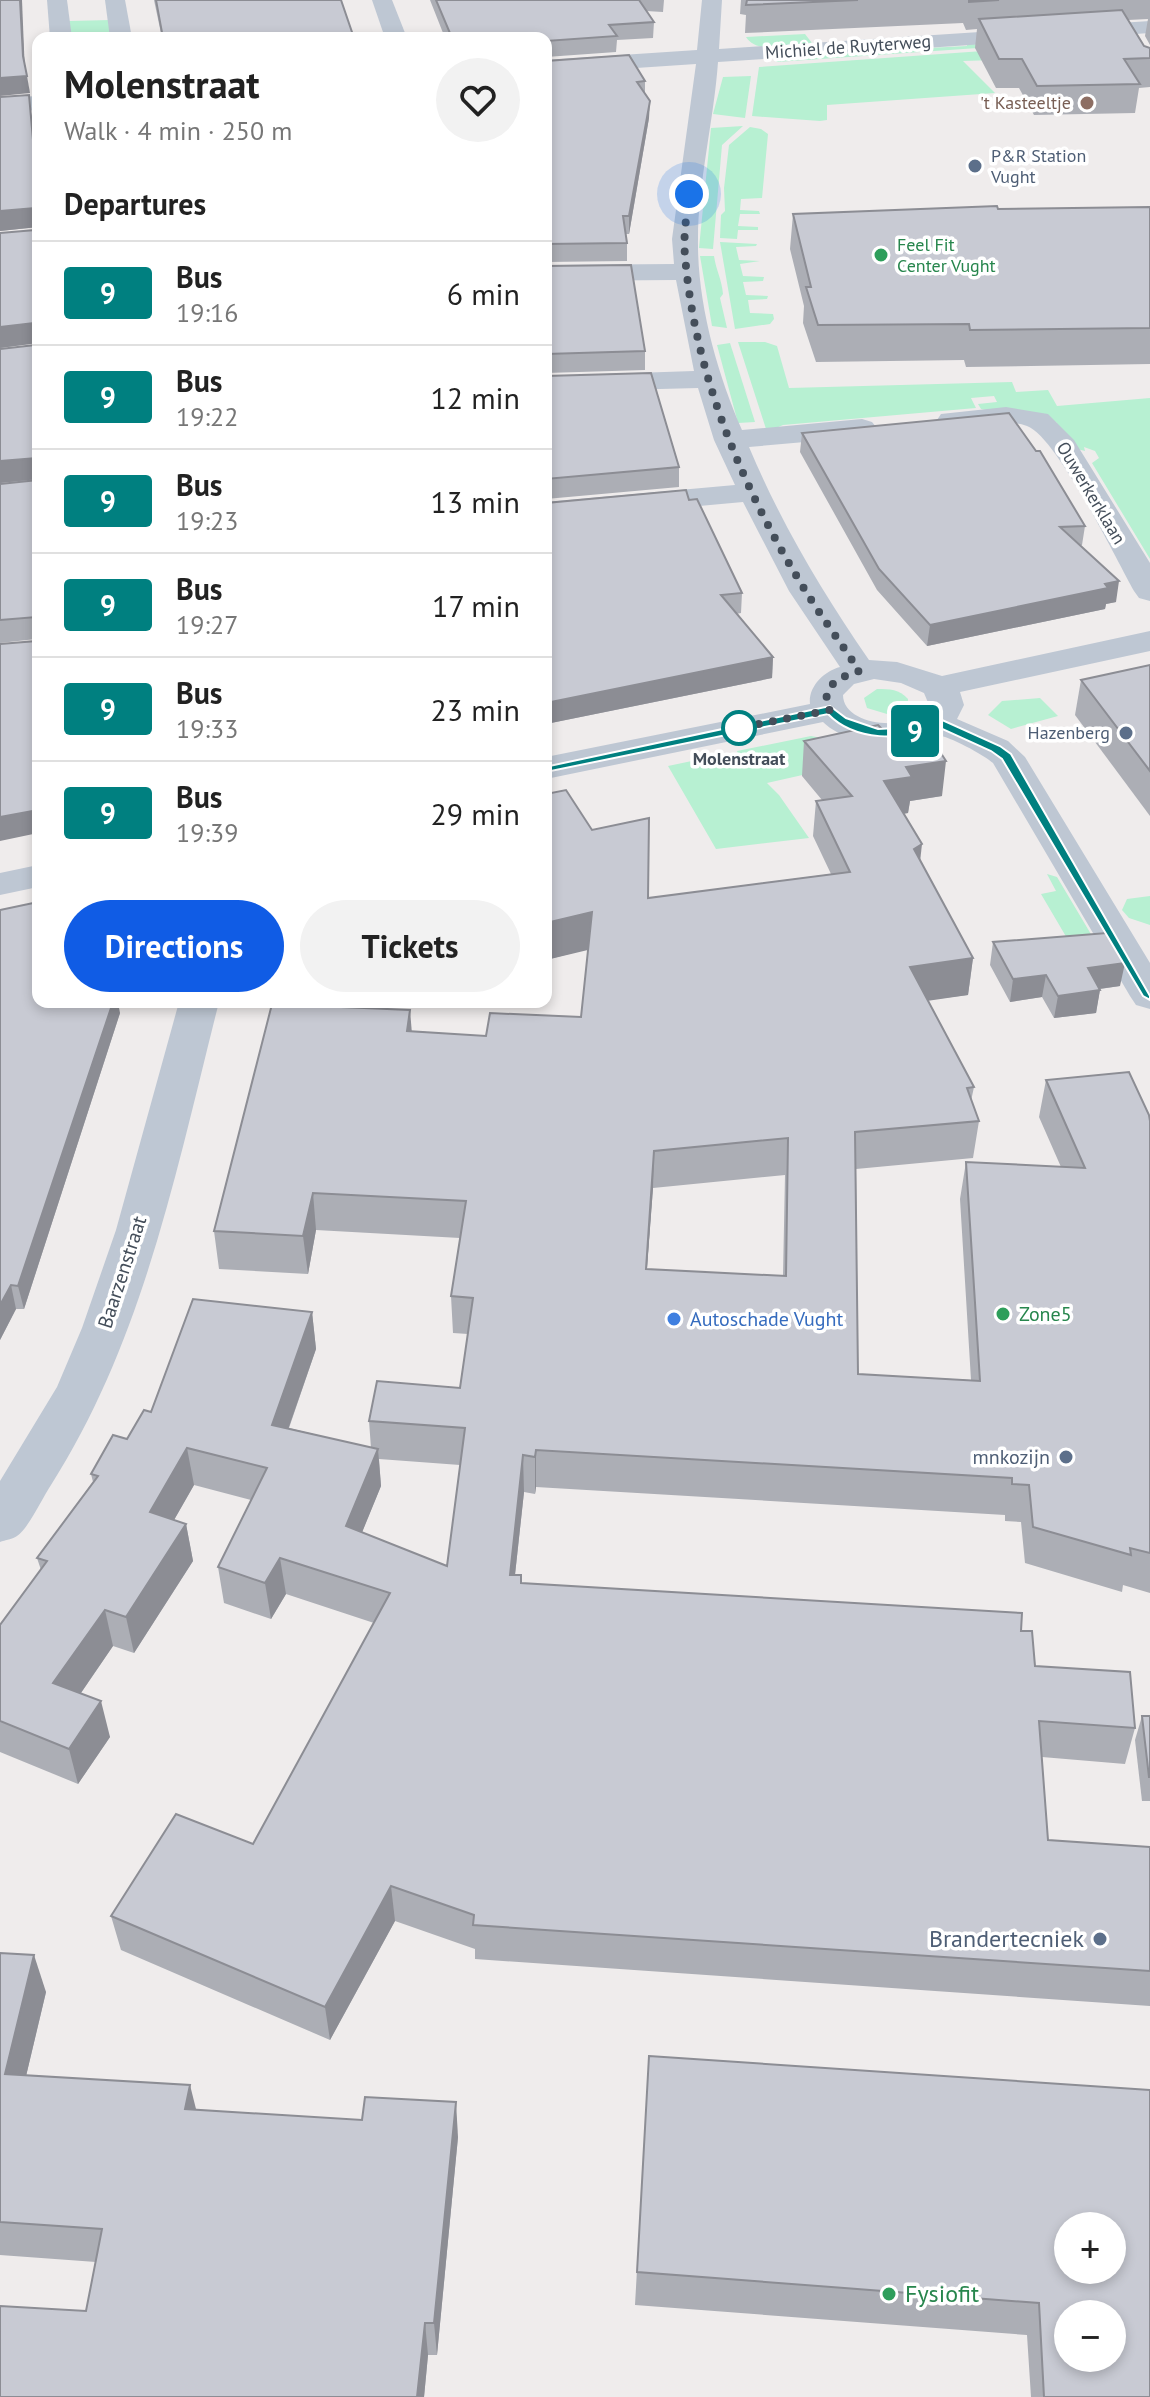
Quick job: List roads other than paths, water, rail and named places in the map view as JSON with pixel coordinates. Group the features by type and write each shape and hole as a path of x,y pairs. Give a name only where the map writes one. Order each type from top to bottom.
{"street":[{"path":"57,0 60,32"},
{"path":"115,0 120,32"},
{"path":"382,0 394,32"},
{"path":"712,0 685,239 687,272 709,379 729,440 753,492 805,591 859,671"},
{"name":"Michiel de Ruyterweg","path":"552,67 1150,27"},
{"path":"1126,29 1138,49"},
{"path":"0,105 32,103"},
{"path":"552,273 687,272"},
{"path":"552,384 709,379"},
{"name":"Ouwerkerklaan","path":"920,423 996,416 1041,420 1071,456 1150,591"},
{"path":"729,440 890,425"},
{"path":"552,510 753,492"},
{"path":"1150,641 936,704 916,731 877,733 842,721 826,702 826,693 832,684 859,671 893,670 920,677 936,704 1007,757 1150,996"},
{"path":"552,767 830,710"},
{"path":"0,884 32,877"},
{"name":"Baarzenstraat","path":"0,1522 47,1450 81,1387 105,1328 138,1230 197,1008"}],"place":[{"name":"'t Kasteeltje","path":"1087,103"},
{"name":"P&R Station Vught","path":"975,166"},
{"name":"Feel Fit Center Vught","path":"881,255"},
{"name":"Molenstraat","path":"739,728"},
{"name":"Hazenberg","path":"1126,733"},
{"name":"Zone5","path":"1003,1314"},
{"name":"Autoschade Vught","path":"674,1319"},
{"name":"mnkozijn","path":"1066,1457"},
{"name":"Brandertecniek","path":"1100,1939"},
{"name":"Fysiofit","path":"889,2294"}]}
